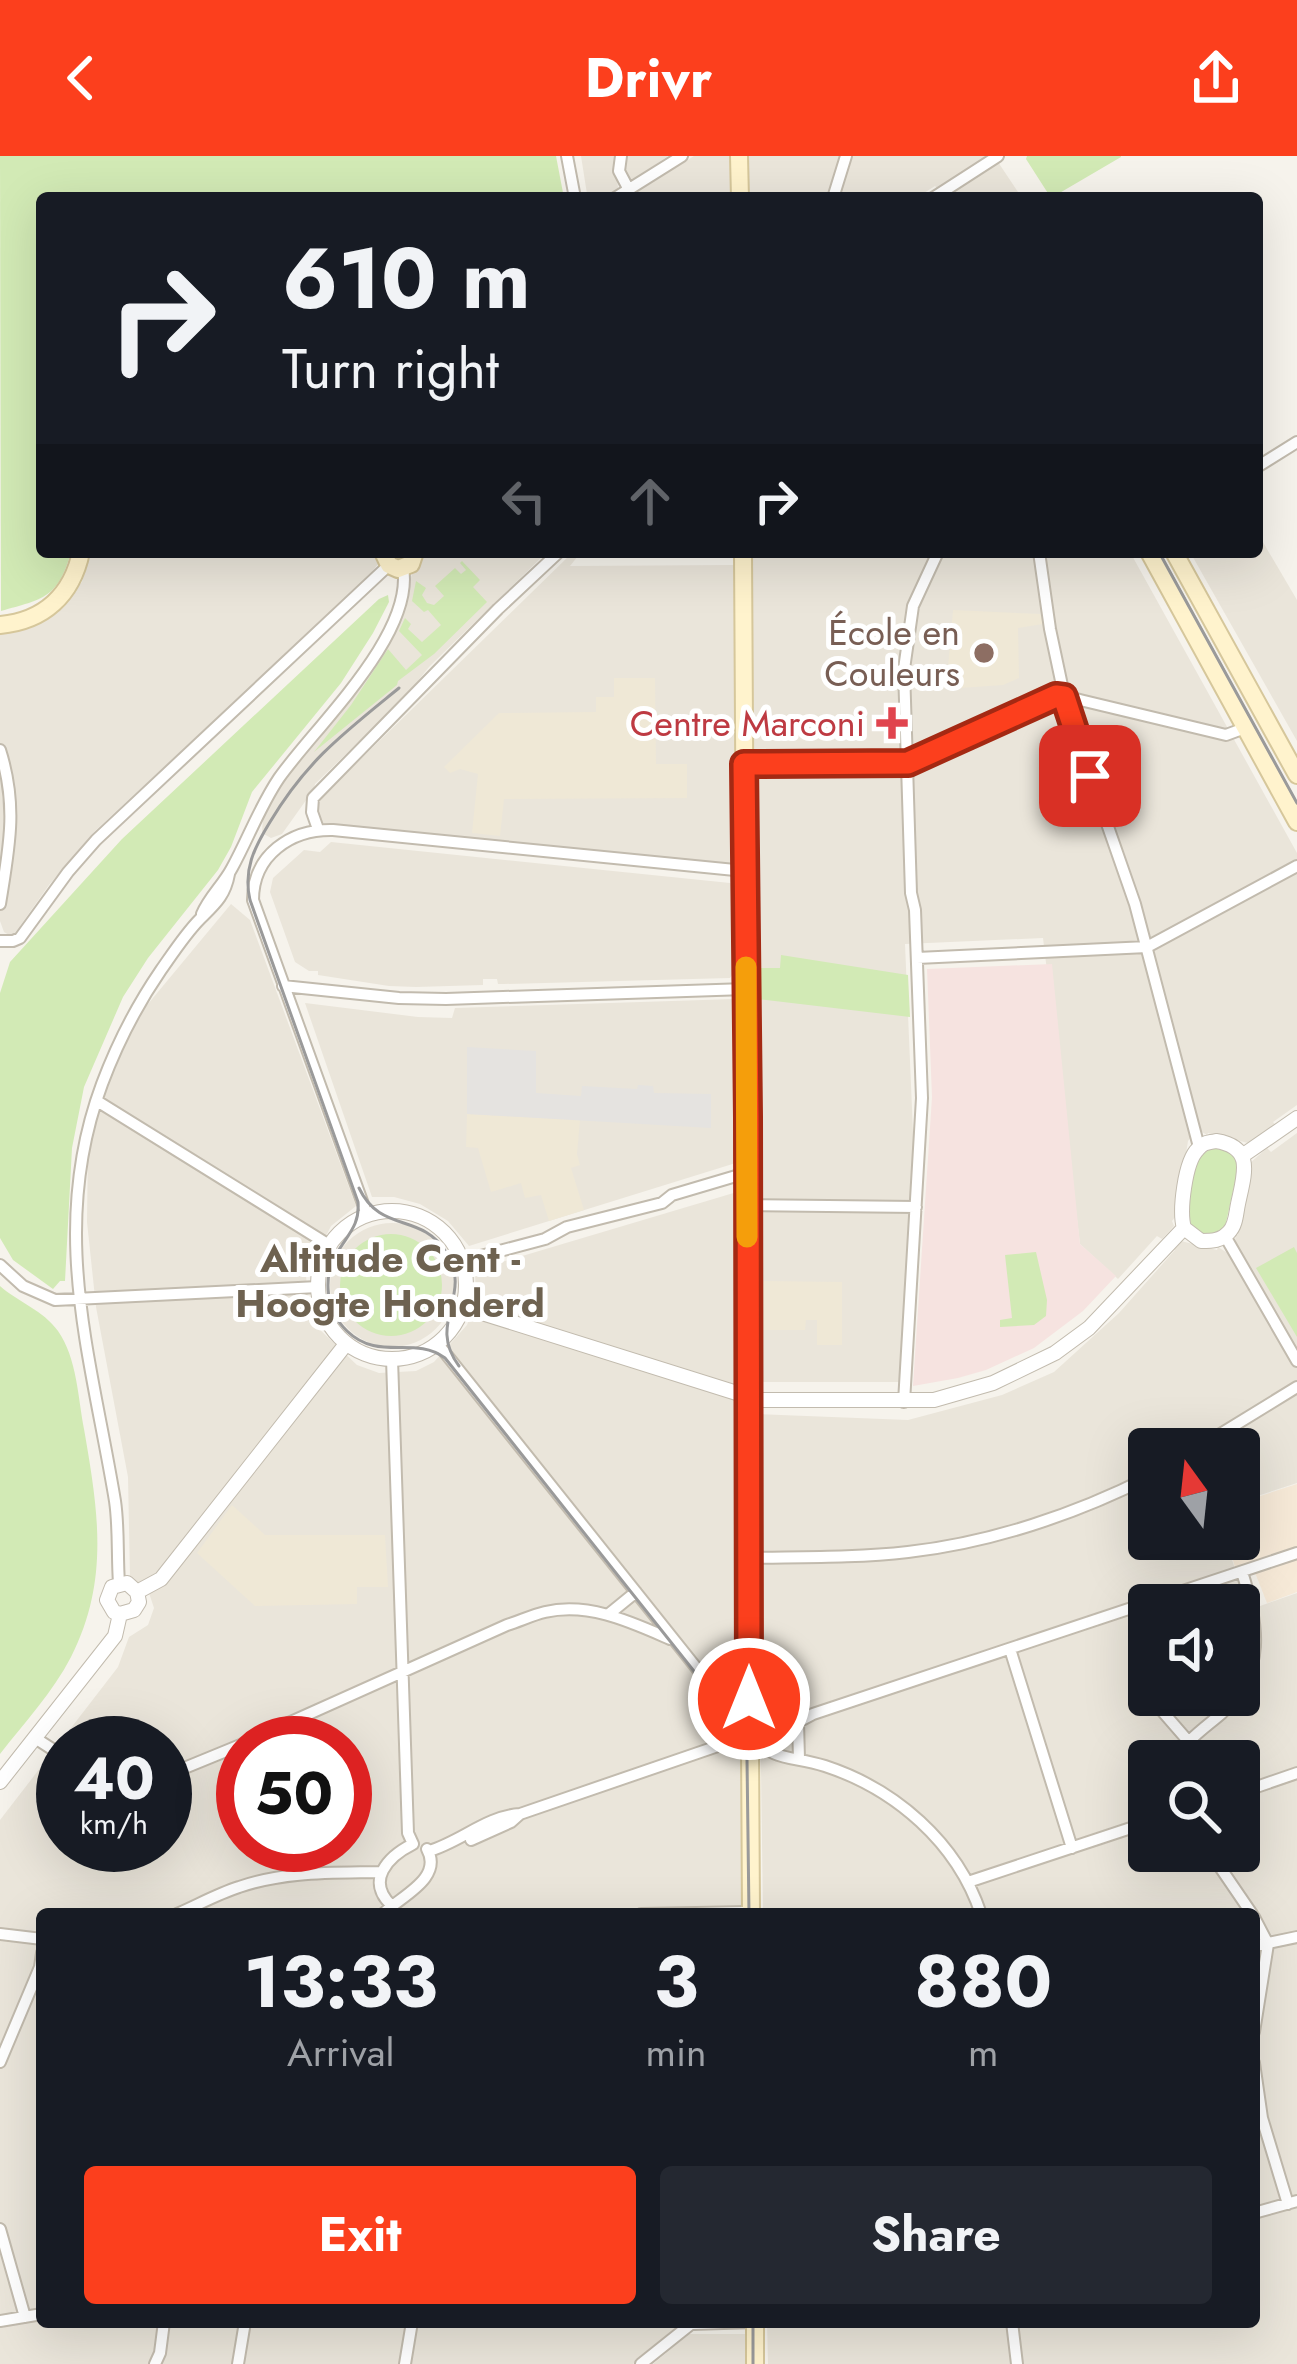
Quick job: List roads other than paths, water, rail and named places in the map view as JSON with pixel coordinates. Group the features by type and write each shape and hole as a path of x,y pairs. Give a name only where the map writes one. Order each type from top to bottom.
{"main road":[{"path":"739,156 740,192"},
{"path":"0,625 32,618 60,598 79,558"},
{"path":"743,558 751,1908"},
{"path":"1152,558 1297,822"},
{"path":"1177,558 1294,766"},
{"path":"755,2364 756,2328"}],"street":[{"path":"567,156 573,192"},
{"path":"621,156 619,172 628,190"},
{"path":"625,192 682,156"},
{"path":"835,192 846,156"},
{"path":"944,192 998,156"},
{"path":"1263,463 1297,442"},
{"path":"318,830 313,798 553,558"},
{"path":"904,1402 922,1098 904,669 914,606 935,558"},
{"path":"1040,558 1064,697 1126,873 1199,1148"},
{"path":"0,941 20,938 96,840 392,562 404,584 400,607 378,649 320,732 281,776 229,874 135,1012 97,1101 85,1146 75,1243 78,1299 116,1507 119,1583"},
{"path":"744,764 908,763 1056,696 1226,735 1245,728"},
{"path":"0,750 12,812 0,904"},
{"path":"367,1215 251,894 267,856 280,844 318,830 745,871"},
{"path":"917,958 1147,947 1297,866"},
{"path":"283,986 446,999 746,989"},
{"path":"97,1101 329,1245"},
{"path":"1242,1156 1297,1118"},
{"path":"1209,1142 1223,1142 1242,1156 1245,1169 1235,1219 1225,1236 1201,1241 1184,1228 1181,1207 1191,1158 1209,1142"},
{"path":"462,1261 746,1176"},
{"path":"747,1205 916,1207"},
{"path":"397,1211 424,1218 442,1230 462,1261 466,1283 455,1325 420,1355 392,1359 365,1354 346,1344 326,1319 318,1276 329,1245 347,1226 367,1215 397,1211"},
{"path":"463,1307 759,1400 934,1400 976,1389 1055,1353 1088,1328 1184,1228"},
{"path":"1225,1236 1297,1360"},
{"path":"0,1265 36,1294 55,1300 318,1287"},
{"path":"137,1592 161,1579 346,1344"},
{"path":"438,1344 767,1753 861,1779 894,1798 931,1831 968,1882 979,1908"},
{"path":"392,1359 413,1844"},
{"path":"1230,1428 1297,1387"},
{"path":"749,1558 866,1556 942,1547 1048,1518 1128,1486"},
{"path":"429,1851 495,1820 1297,1553"},
{"path":"1191,1740 1239,1695 1253,1665 1255,1625 1242,1572"},
{"path":"119,1583 128,1583 137,1592 137,1606 130,1613 114,1612 107,1600 108,1592 119,1583"},
{"path":"609,1614 636,1592"},
{"path":"305,1716 547,1611 609,1614 677,1645"},
{"path":"0,1782 115,1636 120,1614"},
{"path":"1010,1649 1072,1848"},
{"path":"1166,1716 1187,1740"},
{"path":"798,1722 799,1760"},
{"path":"1260,1785 1297,1773"},
{"path":"406,1907 432,1866 520,1814"},
{"path":"968,1882 1128,1829"},
{"path":"386,1908 378,1882 403,1849 413,1844 425,1847 432,1866"},
{"path":"191,1908 262,1880 305,1873 382,1872"},
{"path":"1223,1872 1248,1908"},
{"path":"1260,1929 1268,1944 1260,1994"},
{"path":"0,1934 36,1939"},
{"path":"1260,1945 1297,1937"},
{"path":"0,2062 36,1976"},
{"path":"1260,2104 1293,2203 1260,2211"},
{"path":"0,2229 25,2317"},
{"path":"0,2321 36,2315"},
{"path":"155,2364 163,2328"},
{"path":"238,2364 244,2328"},
{"path":"405,2364 411,2328"},
{"path":"641,2364 684,2328"},
{"path":"1013,2328 1017,2364"}],"tram line":[{"path":"1162,558 1297,803"},
{"path":"399,688 344,733 298,781 259,841 248,879 250,900 358,1202 355,1223 329,1273 331,1304 340,1323 359,1340 384,1347 421,1348 445,1358 732,1719 743,1738 747,1759 749,1908"},
{"path":"359,1188 378,1212 425,1232 446,1252 455,1282 447,1336 459,1366"},
{"path":"753,2328 753,2364"}],"place":[{"name":"École en Couleurs","path":"984,653"},
{"name":"Centre Marconi","path":"892,723"}],"district":[{"name":"Altitude Cent - Hoogte Honderd","path":"390,1280"}]}
